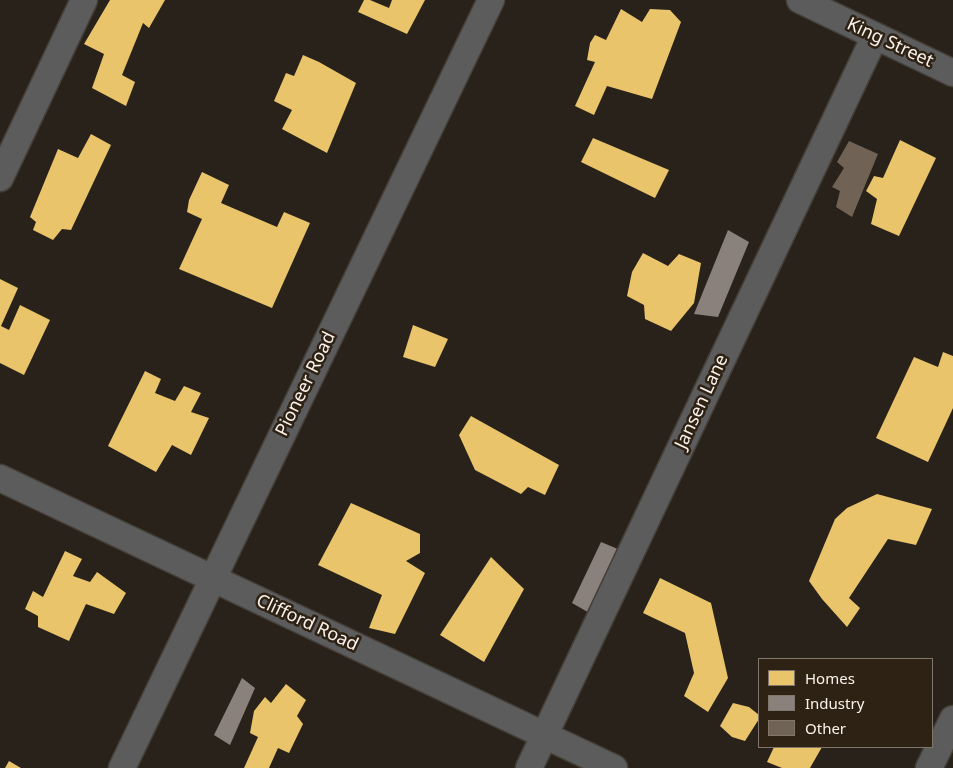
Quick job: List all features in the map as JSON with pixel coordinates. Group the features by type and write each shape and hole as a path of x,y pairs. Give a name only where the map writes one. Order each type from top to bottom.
{"street":[{"path":"0,178 84,0"},
{"name":"Pioneer Road","path":"122,768 491,0"},
{"name":"King Street","path":"800,0 953,73"},
{"name":"Jansen Lane","path":"529,768 875,36"},
{"name":"Clifford Road","path":"0,478 546,734 614,768"},
{"path":"929,768 953,719"}],"building: Homes":[{"path":"110,0 165,0 149,28 143,23 122,75 135,82 126,106 92,88 104,54 84,44"},
{"path":"364,0 370,0 389,8 392,0 425,0 407,34 358,12"},
{"path":"621,9 642,22 650,9 670,10 681,22 652,99 607,86 594,115 575,106 595,62 587,60 590,43 595,35 606,40"},
{"path":"303,55 356,83 327,153 282,129 292,110 274,101 286,73 294,76"},
{"path":"91,134 111,145 71,230 62,229 53,240 33,230 36,222 30,217 58,149 78,158"},
{"path":"593,138 669,170 655,198 581,162"},
{"path":"900,140 936,158 899,236 871,224 877,199 866,191 874,176 883,178"},
{"path":"202,172 229,185 221,203 277,227 284,212 310,223 272,308 179,269 202,219 187,212 189,200"},
{"path":"643,253 668,266 679,254 701,263 694,303 671,331 645,319 644,305 627,296 632,272"},
{"path":"0,279 18,288 1,326 9,330 20,305 50,320 24,375 0,363"},
{"path":"413,325 448,339 435,367 403,357"},
{"path":"943,352 953,356 953,408 928,462 876,438 914,357 938,367"},
{"path":"145,371 161,379 155,393 175,401 184,386 201,393 191,412 209,418 191,455 172,445 156,472 108,446"},
{"path":"471,416 559,465 545,495 528,487 521,494 475,470 459,435"},
{"path":"877,494 932,509 916,545 888,539 849,598 860,608 847,627 809,581 835,519 847,508"},
{"path":"351,503 420,534 420,553 406,561 425,573 395,634 369,628 382,595 318,565"},
{"path":"65,551 82,559 73,576 90,582 97,572 126,593 114,614 86,604 69,641 38,627 38,616 25,609 33,591 43,597"},
{"path":"491,557 524,589 484,662 440,635"},
{"path":"660,578 711,603 728,678 708,712 684,696 694,673 685,633 643,613"},
{"path":"286,684 306,700 297,716 303,724 289,753 278,748 269,768 244,768 258,737 250,733 254,711 265,697 271,703"},
{"path":"733,703 749,707 758,714 758,721 745,741 732,737 720,726"},
{"path":"774,748 821,748 810,768 782,768 767,762"},
{"path":"9,761 21,768 5,768"}],"building: Industry":[{"path":"728,230 749,242 718,317 694,314"},
{"path":"601,542 630,554 593,615 572,603"},
{"path":"242,678 255,688 230,745 214,735"}],"building: Other":[{"path":"849,141 878,154 852,217 836,207 840,191 832,187 844,168 837,162"}]}
